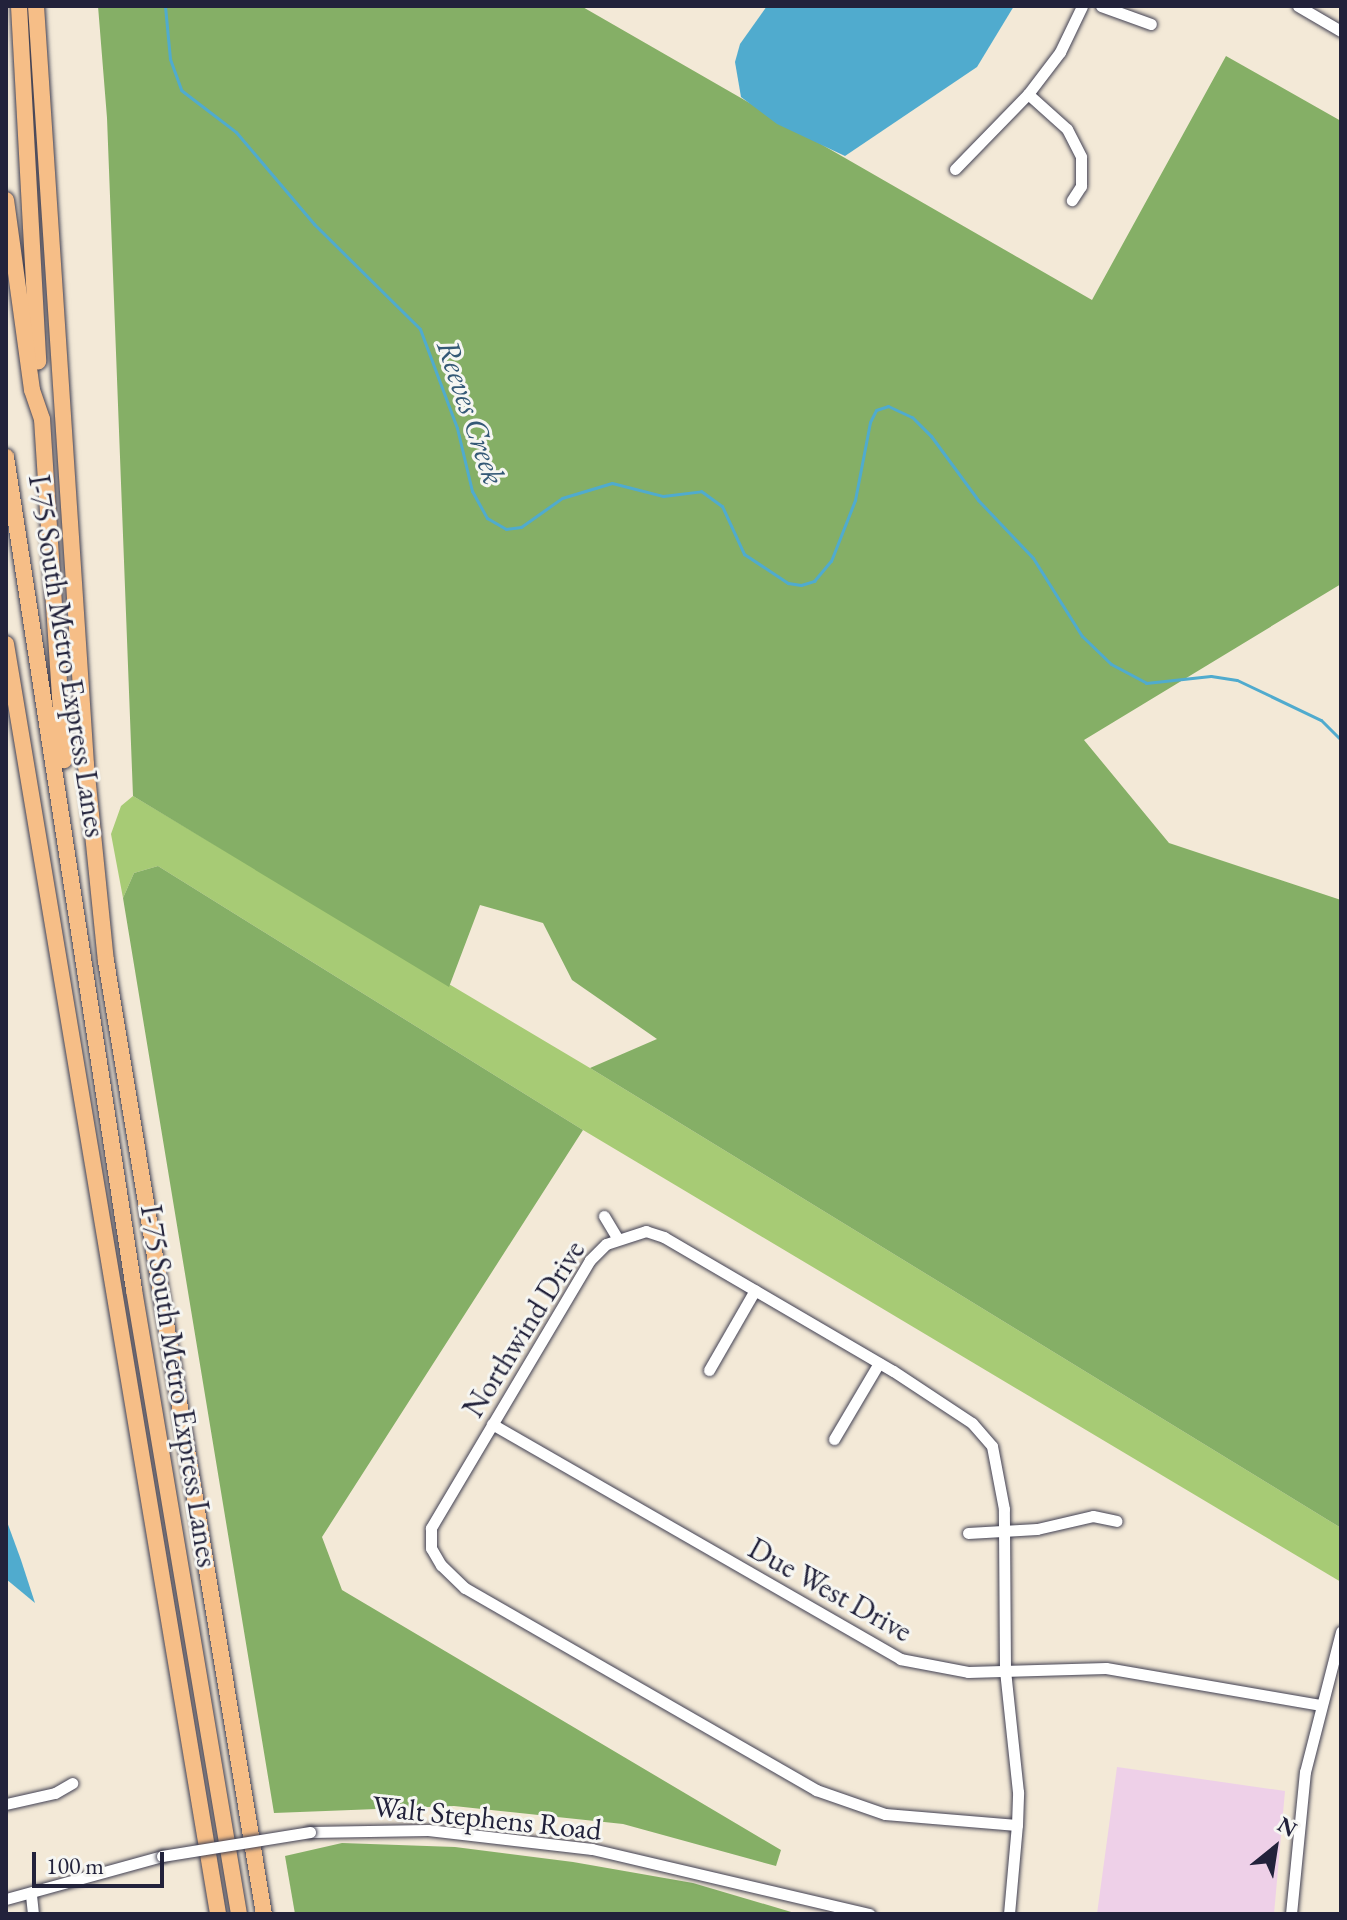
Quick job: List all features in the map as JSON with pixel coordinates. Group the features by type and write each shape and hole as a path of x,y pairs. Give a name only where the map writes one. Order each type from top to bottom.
{"highway":[{"path":"19,6 42,419"},
{"path":"36,6 86,765 106,961 264,1914"},
{"name":"I-75 South Metro Express Lanes","path":"6,200 32,390 42,419 72,865"},
{"name":"I-75 South Metro Express Lanes","path":"6,457 72,865 134,1290 239,1914"},
{"path":"6,644 218,1914"}],"street":[{"path":"955,169 1028,94 1060,52 1082,6"},
{"path":"1101,6 1151,24"},
{"path":"1298,6 1341,31"},
{"path":"1028,94 1067,129 1081,157 1081,186 1072,200"},
{"path":"604,1216 617,1238"},
{"name":"Northwind Drive","path":"1009,1914 1017,1825 1017,1766 1005,1670 1004,1533 1000,1470 992,1446 972,1423 879,1363 664,1237 646,1231 617,1238 590,1260 431,1528 431,1548 465,1588 852,1806 944,1822 1017,1825"},
{"path":"709,1370 755,1290"},
{"path":"834,1439 879,1363"},
{"name":"Due West Drive","path":"492,1424 900,1659 928,1668 1106,1668 1320,1705"},
{"path":"968,1533 1004,1533 1093,1516 1116,1521"},
{"path":"1291,1914 1305,1772 1320,1705 1336,1665 1341,1632"},
{"path":"6,1804 55,1793 72,1783"},
{"name":"Walt Stephens Road","path":"6,1899 31,1895 162,1856 310,1832 428,1830 592,1849 869,1914"},
{"path":"31,1895 33,1914"}],"shaded area":[{"path":"1117,1767 1285,1791 1274,1914 1097,1914"}],"green space":[{"path":"98,6 581,6 1092,300 1226,56 1341,121 1341,584 1084,740 1169,843 1341,900 1341,1528 590,1068 657,1039 572,980 543,923 480,905 449,987 133,796 107,118"},
{"path":"133,796 590,1068 1341,1528 1341,1582 583,1130 158,866 134,873 123,898 111,834 121,806"},
{"path":"158,866 583,1130 322,1537 342,1590 781,1850 776,1866 623,1824 454,1806 274,1813 123,898 134,873"},
{"path":"342,1843 455,1847 573,1862 693,1883 798,1914 295,1914 285,1856"}],"water":[{"path":"767,6 1014,6 977,67 845,156 777,124 741,97 735,62 740,44"},
{"path":"6,1519 21,1560 35,1603 6,1579"}],"waterway":[{"name":"Reeves Creek","path":"165,6 170,59 181,90 236,132 314,224 420,329 457,428 472,491 487,518 506,529 521,527 562,498 612,483 663,496 701,491 722,506 744,554 788,583 801,585 814,581 831,561 855,500 870,422 876,410 888,406 912,417 931,436 978,500 1033,558 1082,636 1111,664 1146,683 1211,676 1237,680 1321,720 1341,740"}]}
